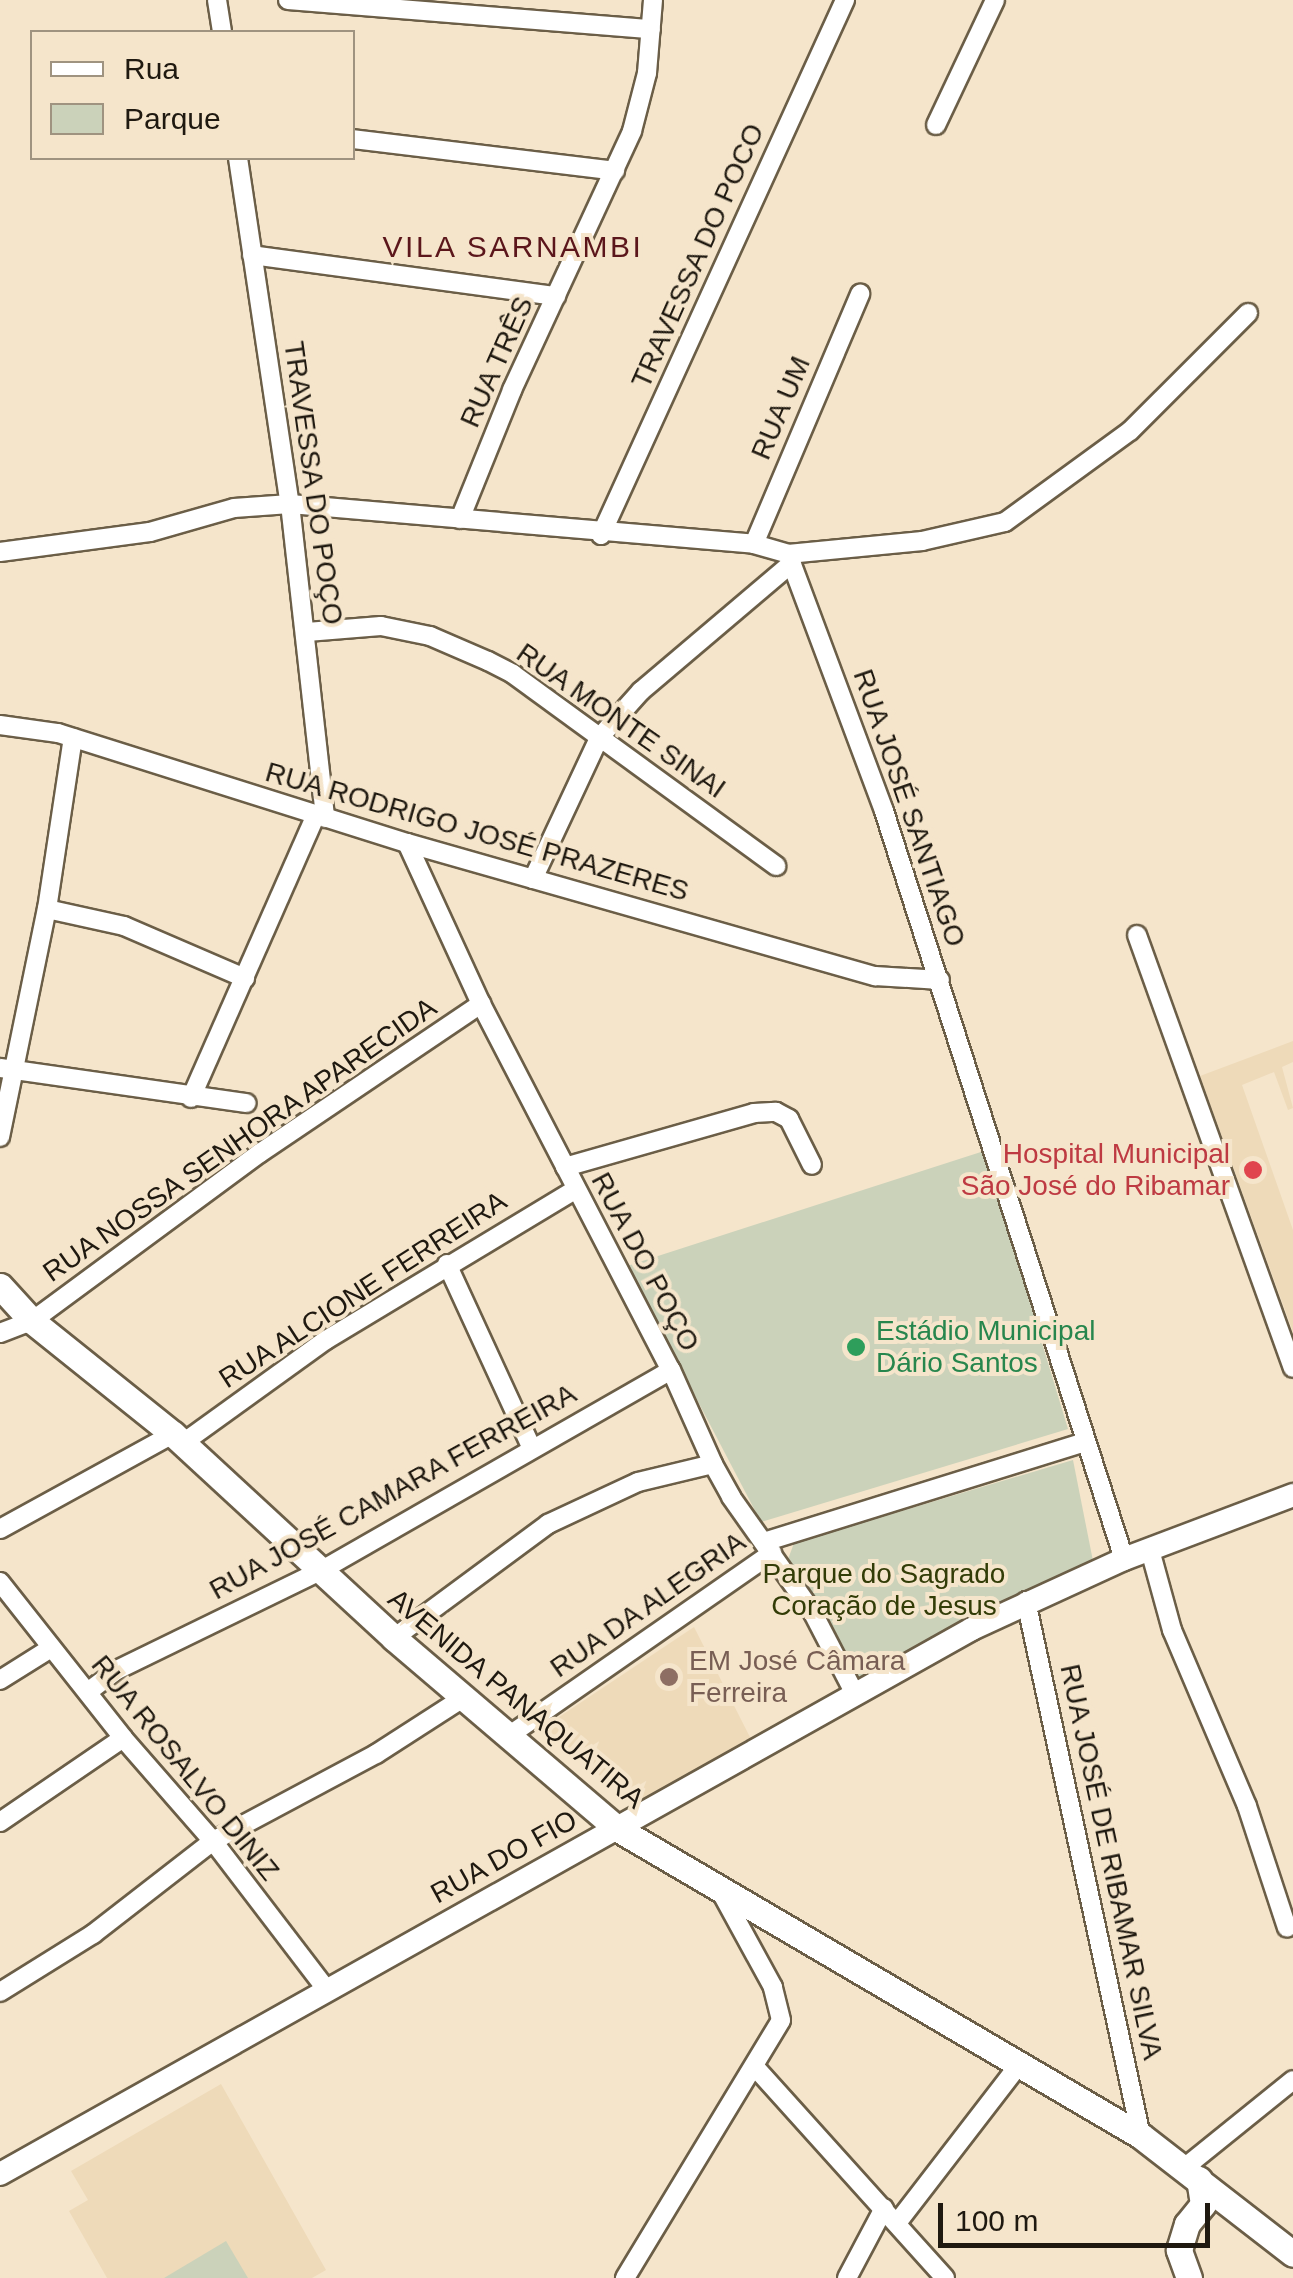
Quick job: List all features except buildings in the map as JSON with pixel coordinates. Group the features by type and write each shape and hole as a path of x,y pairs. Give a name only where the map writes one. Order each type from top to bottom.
{"main road":[{"name":"AVENIDA PANAQUATIRA","path":"0,1286 32,1321 178,1439 394,1638 618,1828 1021,2062 1140,2136 1293,2254"},
{"path":"1189,2278 1179,2250 1187,2224 1202,2204 1192,2174"}],"street":[{"path":"218,0 222,30"},
{"path":"288,0 651,29"},
{"name":"RUA TRÊS","path":"460,519 556,296 615,172 639,104 653,0"},
{"name":"TRAVESSA DO POCO","path":"601,534 845,0"},
{"path":"936,125 995,0"},
{"path":"355,139 615,172"},
{"name":"TRAVESSA DO POÇO","path":"191,1098 321,816 307,632 238,160"},
{"path":"252,254 556,296"},
{"name":"RUA UM","path":"754,544 860,294"},
{"path":"0,552 150,532 234,508 290,504 601,534 754,544 790,559 922,541 1006,522 1130,431 1248,313"},
{"path":"533,879 599,738 642,690 790,559"},
{"name":"RUA JOSÉ SANTIAGO","path":"790,559 884,811 1124,1559"},
{"name":"RUA MONTE SINAI","path":"307,632 381,626 430,636 513,674 776,866"},
{"name":"RUA RODRIGO JOSÉ PRAZERES","path":"0,725 73,738 407,842 875,976 940,980"},
{"path":"0,1137 7,1071 47,910 73,738"},
{"name":"RUA DO POÇO","path":"407,842 481,1004 671,1370 713,1464 814,1613 855,1694"},
{"path":"47,910 124,926 245,978"},
{"path":"1137,935 1293,1368"},
{"name":"RUA NOSSA SENHORA APARECIDA","path":"0,1333 32,1321 260,1153 481,1004"},
{"path":"7,1071 247,1104"},
{"path":"565,1167 754,1113 776,1112 789,1119 812,1165"},
{"name":"RUA ALCIONE FERREIRA","path":"0,1529 178,1439 326,1340 576,1188"},
{"path":"448,1264 531,1448"},
{"name":"RUA JOSÉ CAMARA FERREIRA","path":"88,1691 116,1670 322,1570 671,1370"},
{"name":"RUA DA ALEGRIA","path":"507,1737 768,1547 1086,1442"},
{"path":"394,1638 548,1524 638,1482 713,1464"},
{"name":"RUA DO FIO","path":"0,2174 1026,1601 1293,1495"},
{"path":"1150,1550 1172,1630 1248,1806 1287,1928"},
{"name":"RUA ROSALVO DINIZ","path":"0,1582 123,1738 212,1841 327,1990"},
{"name":"RUA JOSÉ DE RIBAMAR SILVA","path":"1026,1601 1140,2136"},
{"path":"0,1680 9,1667 51,1648"},
{"path":"0,1992 93,1934 212,1841 376,1754 463,1698"},
{"path":"0,1822 123,1738"},
{"path":"626,2278 776,2031 781,2007 720,1889"},
{"path":"897,2224 1021,2062"},
{"path":"756,2067 945,2278"},
{"path":"1192,2174 1293,2080"},
{"path":"847,2278 884,2208"}],"shaded area":[{"name":"Hospital Municipal São José do Ribamar","path":"1293,1041 1293,1062 1282,1067 1293,1108 1288,1110 1274,1072 1242,1085 1293,1230 1293,1332 1200,1076"},
{"name":"EM José Câmara Ferreira","path":"694,1627 754,1745 638,1809 544,1727"},
{"path":"221,2084 326,2270 312,2278 107,2278 69,2211 88,2200 71,2171"}],"green space":[{"name":"Estádio Municipal Dário Santos","path":"984,1151 1068,1429 761,1522 627,1266"},
{"name":"Parque do Sagrado Coração de Jesus","path":"1073,1460 1093,1561 862,1686 852,1682 787,1562 794,1543"},
{"path":"226,2241 248,2278 164,2278"}],"place":[{"name":"Hospital Municipal São José do Ribamar","path":"1253,1170"},
{"name":"Estádio Municipal Dário Santos","path":"856,1347"},
{"name":"EM José Câmara Ferreira","path":"669,1677"}],"district":[{"name":"VILA SARNAMBI","path":"513,247"}]}
